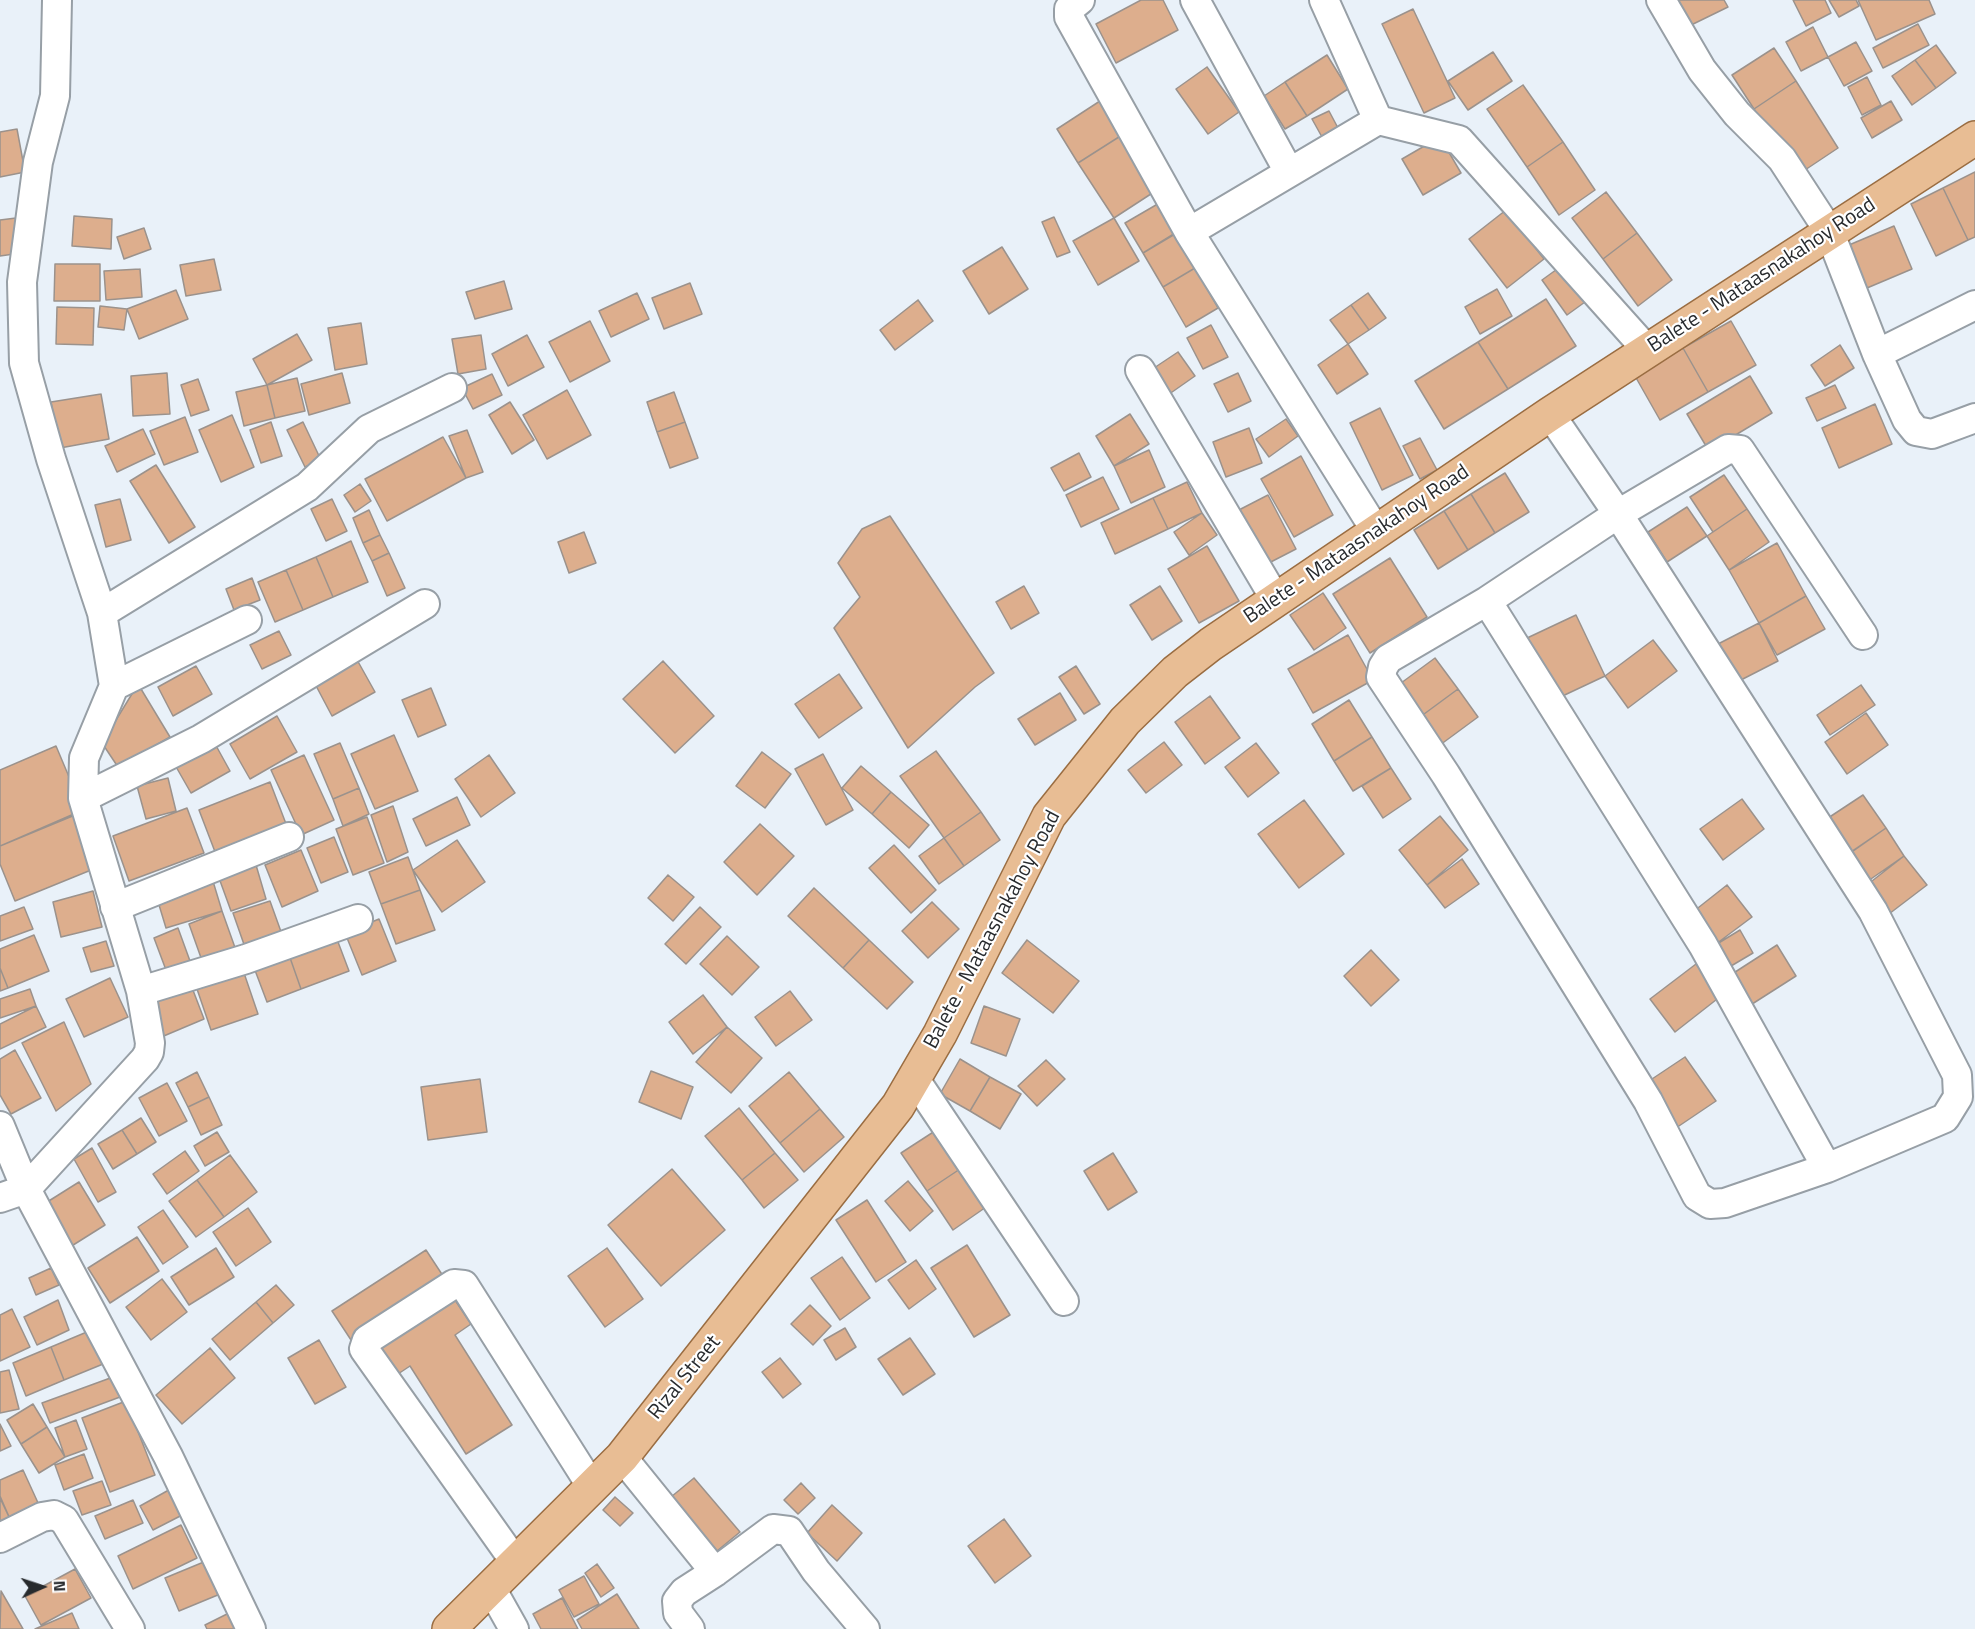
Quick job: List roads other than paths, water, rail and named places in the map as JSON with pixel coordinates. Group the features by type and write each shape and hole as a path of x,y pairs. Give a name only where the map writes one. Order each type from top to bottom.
{"main road":[{"name":"Balete - Mataasnakahoy Road","path":"898,1106 940,1034 1049,816 1125,721 1175,672 1376,531 1550,414 1975,138"},
{"name":"Rizal Street","path":"449,1629 622,1457 898,1106"}],"street":[{"path":"0,1198 26,1189 145,1059 150,1043 141,991 83,798 84,758 114,686 102,612 51,459 24,363 22,282 38,162 55,96 57,0"},
{"path":"1080,0 1069,9 1069,17 1190,232 1376,531"},
{"path":"1195,0 1289,172"},
{"path":"1324,0 1378,120"},
{"path":"1661,0 1702,70 1737,114 1782,159 1829,231 1907,420 1916,431 1932,434 1975,418"},
{"path":"1190,232 1378,120 1459,140 1648,351"},
{"path":"1878,354 1975,305"},
{"path":"1140,370 1276,600"},
{"path":"102,612 307,488 369,429 452,388"},
{"path":"1550,414 1618,514 1873,911 1958,1075 1958,1097 1945,1118 1827,1168 1725,1203 1710,1204 1697,1196 1648,1101 1446,775 1381,677 1383,667 1388,659 1486,601 1618,514 1728,449 1740,450 1863,635"},
{"path":"1486,601 1703,945 1827,1168"},
{"path":"83,798 201,739 425,604"},
{"path":"114,686 247,620"},
{"path":"115,907 289,837"},
{"path":"141,991 246,959 358,919"},
{"path":"914,1078 1064,1301"},
{"path":"0,1126 26,1189 168,1456 251,1629"},
{"path":"516,1563 364,1349 367,1340 454,1284 464,1286 592,1487"},
{"path":"622,1457 715,1572"},
{"path":"0,1538 42,1517 54,1515 64,1520 130,1629"},
{"path":"690,1629 678,1613 677,1601 684,1592 773,1529 789,1531 816,1571 865,1629"},
{"path":"491,1588 514,1629"}]}
